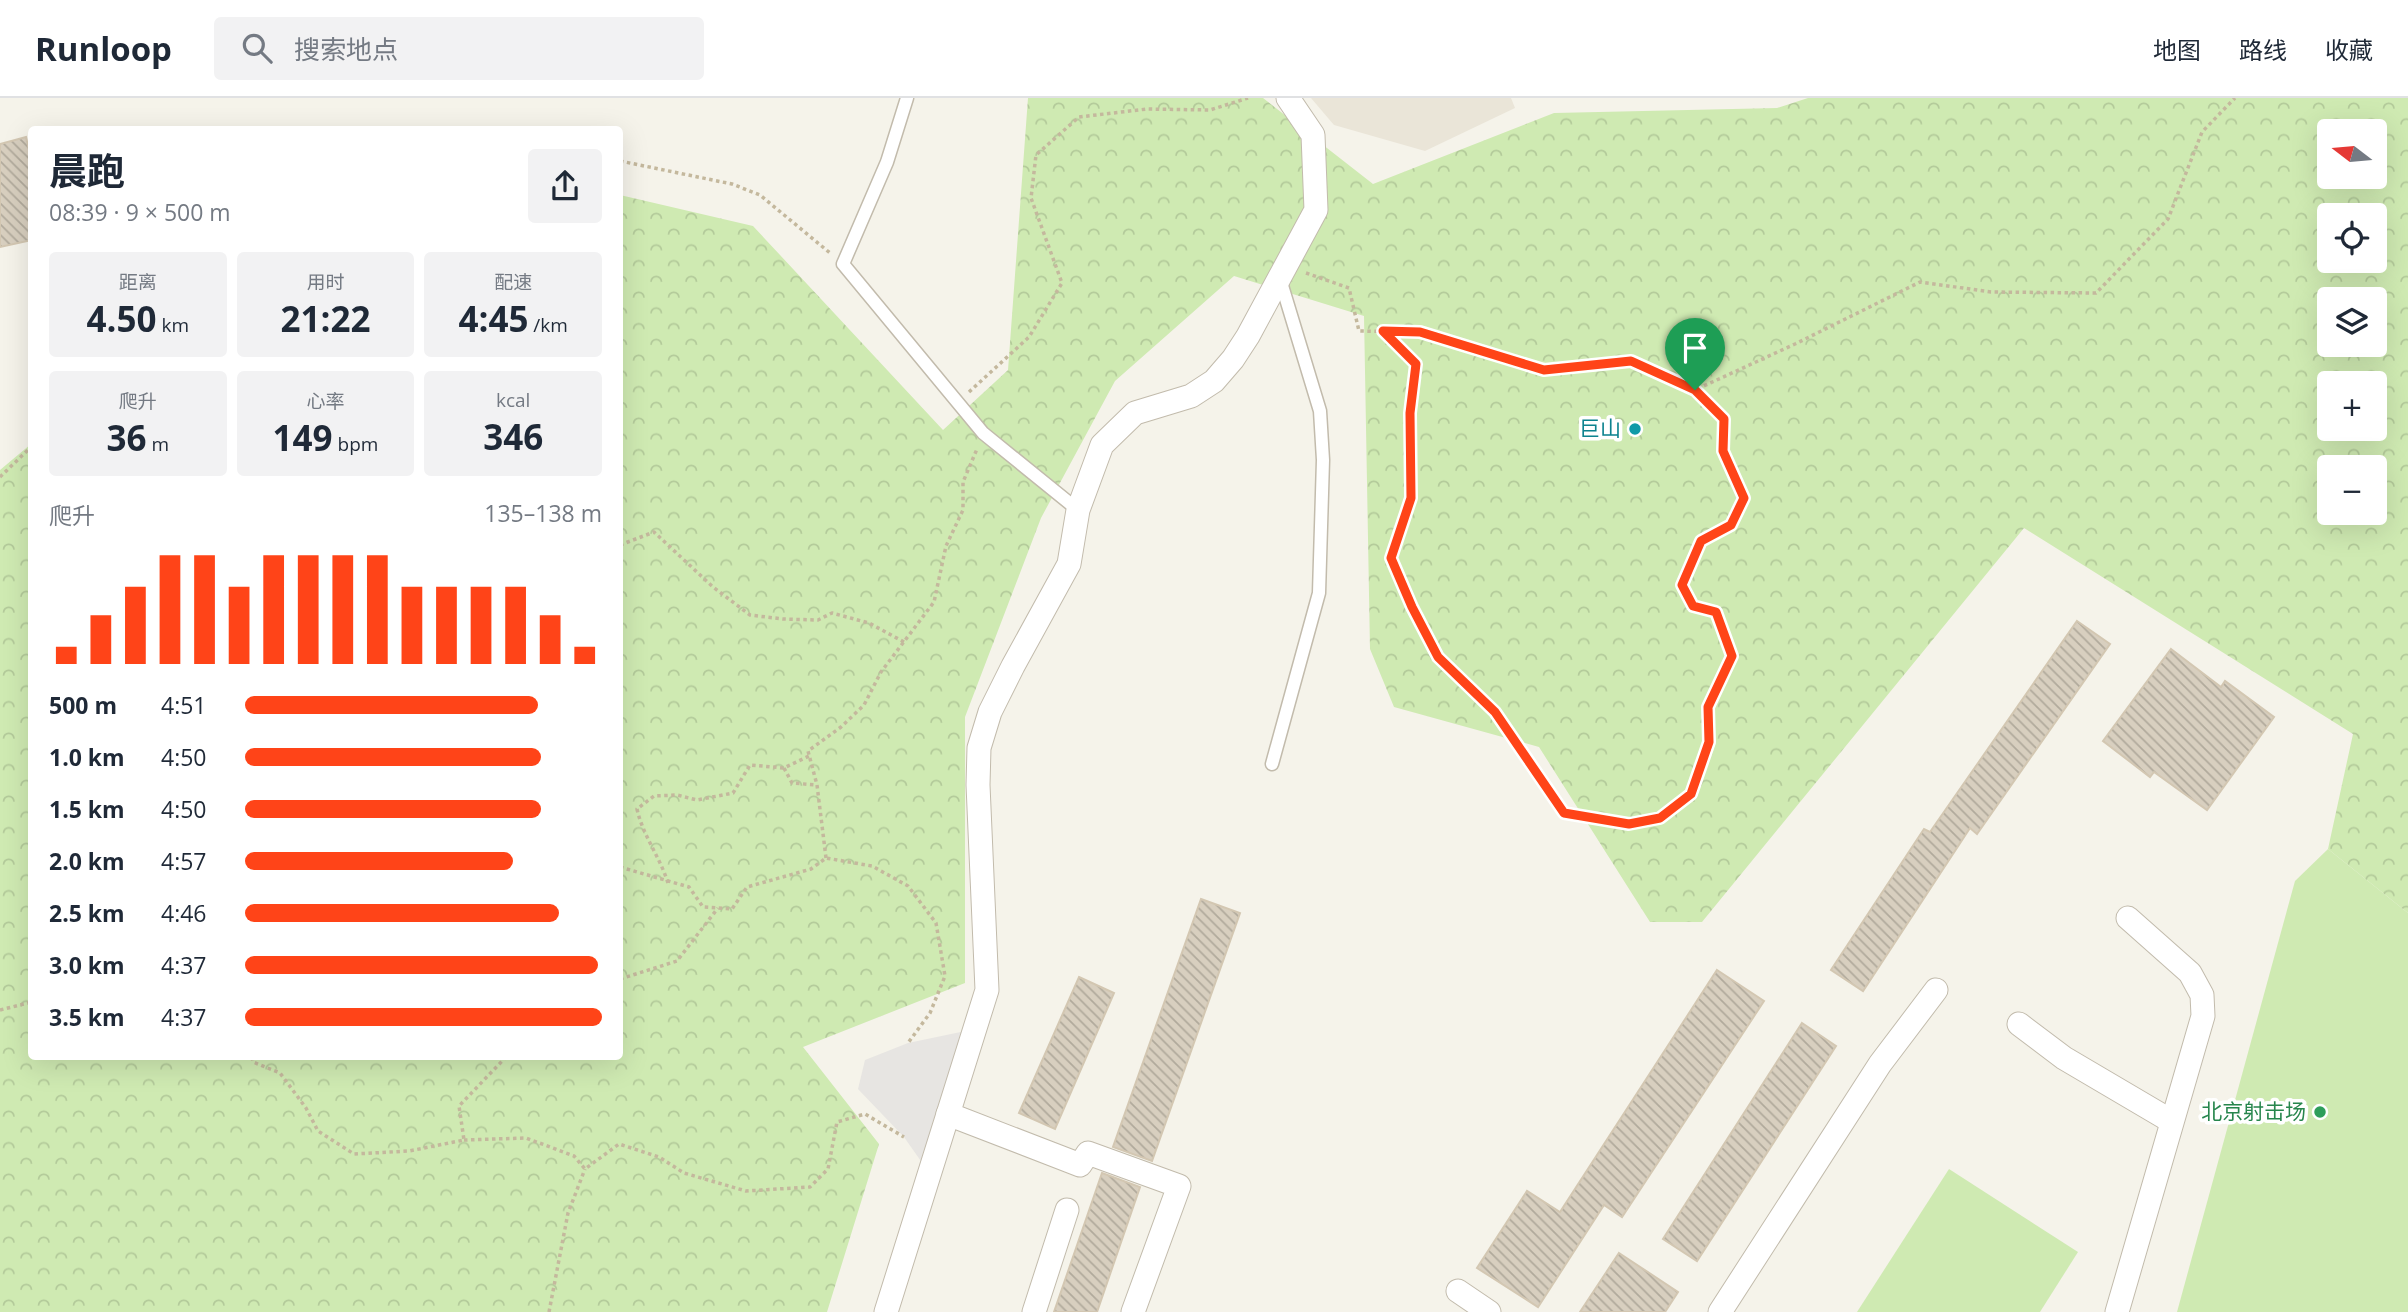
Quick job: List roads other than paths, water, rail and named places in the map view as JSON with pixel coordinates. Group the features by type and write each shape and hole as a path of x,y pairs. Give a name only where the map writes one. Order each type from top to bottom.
{"street":[{"path":"886,1312 987,990 978,785 979,748 990,712 1069,564 1078,510 1102,445 1135,413 1191,396 1214,381 1233,359 1284,273 1316,210 1312,135 1288,98"},
{"path":"2117,1312 2203,1016 2202,995 2190,973 2128,918"},
{"path":"1720,1312 1880,1064 1936,990"},
{"path":"2019,1024 2064,1058 2171,1121"},
{"path":"948,1114 1080,1165 1088,1153 1179,1186 1133,1312"},
{"path":"1034,1312 1067,1210"},
{"path":"1458,1291 1489,1312"}],"lane":[{"path":"908,98 887,162 843,264 983,433 1078,510"},
{"path":"1272,764 1319,593 1323,460 1320,411 1284,273"}],"place":[{"name":"巨山","path":"1635,429"},
{"name":"北京射击场","path":"2320,1112"}]}
